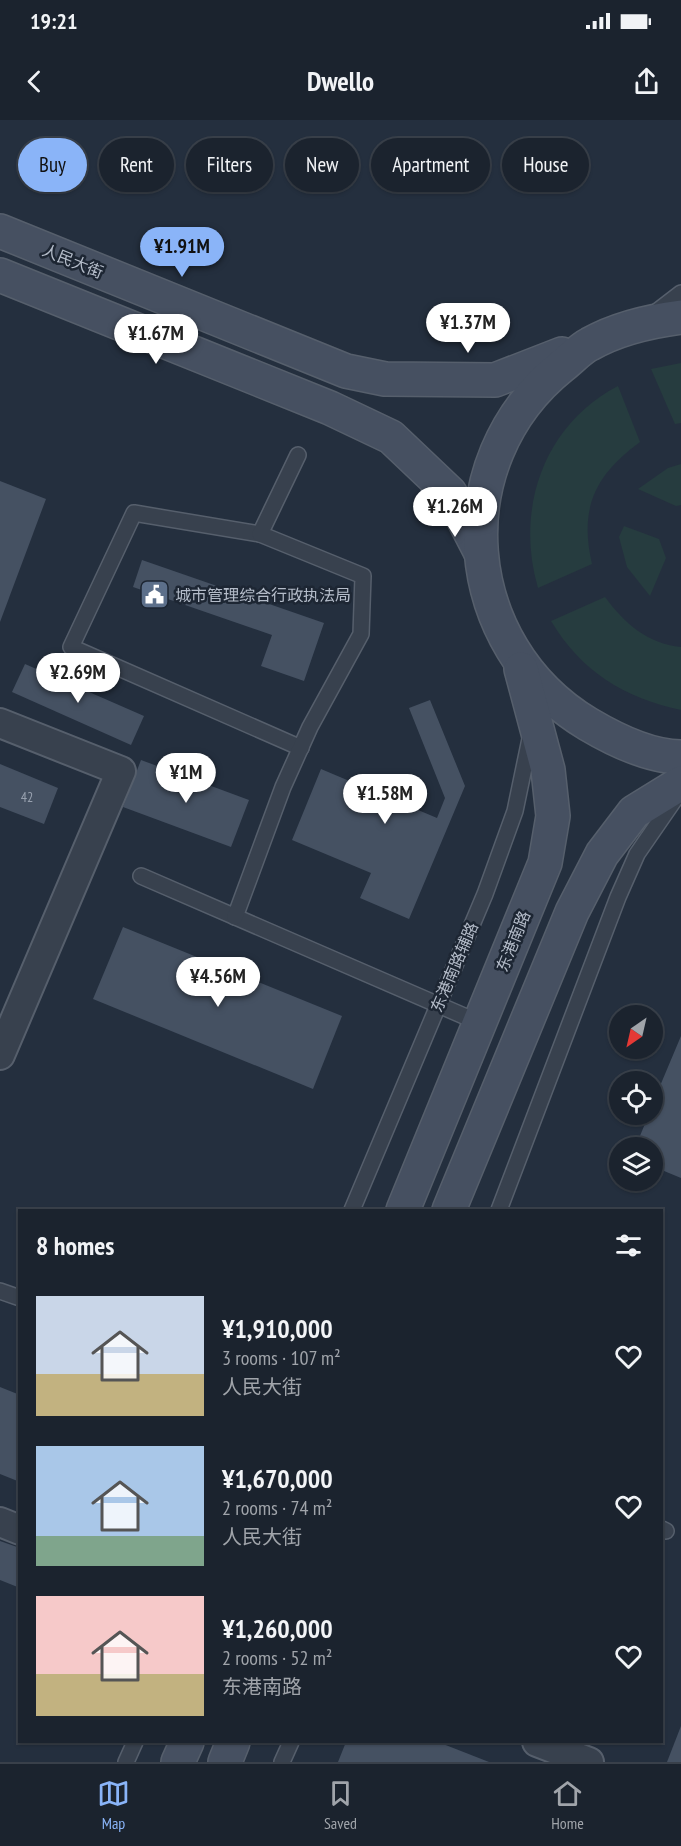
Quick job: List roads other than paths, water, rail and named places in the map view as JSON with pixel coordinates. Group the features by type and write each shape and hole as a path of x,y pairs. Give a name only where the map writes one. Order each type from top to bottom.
{"main road":[{"name":"人民大街","path":"0,231 346,371 385,379 495,380 644,322 681,317"},
{"path":"0,275 330,408 391,437 450,493 480,551"},
{"path":"589,344 538,385 505,432 484,491 480,551 492,610 519,662 561,708 616,741 681,757"},
{"name":"东港南路","path":"403,1209 545,863 553,816 548,770 519,662"},
{"path":"449,1209 572,912 602,854 634,812 681,783"},
{"path":"178,1762 187,1743"},
{"path":"225,1762 233,1743"}],"street":[{"path":"0,723 121,771 0,1055"},
{"path":"0,1522 18,1529"},
{"path":"540,1743 589,1762"}],"lane":[{"path":"644,322 681,293"},
{"path":"260,534 298,455"},
{"path":"235,917 301,748 361,634 363,576 260,534 134,513 71,647 301,748"},
{"name":"东港南路辅路","path":"352,1209 485,894 515,811 534,716"},
{"path":"499,1209 618,897 637,854 681,791"},
{"path":"141,876 480,1023"},
{"path":"0,1290 18,1297"},
{"path":"126,1762 135,1743"},
{"path":"282,1762 291,1743"}],"place":[{"name":"城市管理综合行政执法局","path":"154,595"}]}
